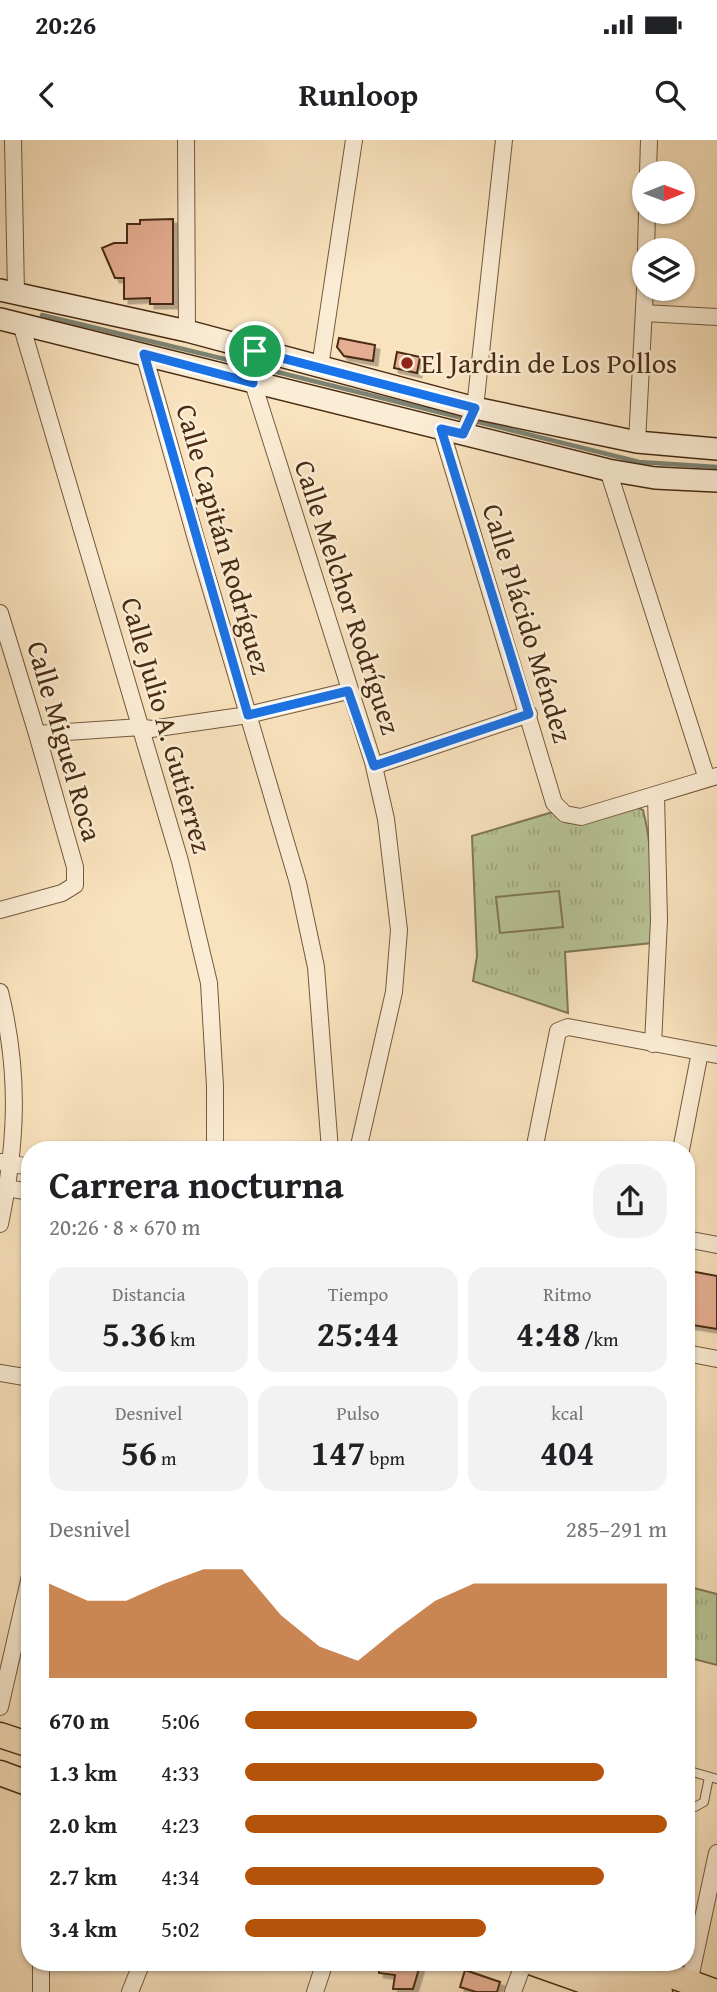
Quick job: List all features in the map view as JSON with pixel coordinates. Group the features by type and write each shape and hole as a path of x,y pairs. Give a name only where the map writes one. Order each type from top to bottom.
{"main road":[{"path":"0,1735 21,1742"},
{"path":"0,1773 21,1781"},
{"path":"556,1971 615,1992"},
{"path":"602,1971 660,1992"},
{"path":"652,1971 685,1987 716,1992"}],"street":[{"path":"0,317 15,304 8,291 13,140"},
{"path":"186,140 187,331"},
{"path":"320,367 354,140"},
{"path":"469,421 505,140"},
{"path":"648,161 649,140"},
{"path":"8,291 187,331 253,366 441,429 469,421 717,449"},
{"path":"21,324 22,312 30,303 47,300"},
{"path":"637,442 644,301"},
{"path":"644,313 717,317"},
{"path":"0,317 144,354 253,366 320,367 608,470 655,478 717,481"},
{"name":"Calle Julio A. Gutierrez","path":"21,324 180,861 209,983 215,1141"},
{"name":"Calle Capitán Rodríguez","path":"144,354 298,883 310,933 316,967 329,1141"},
{"name":"Calle Melchor Rodríguez","path":"253,366 348,691 374,766 386,819 399,930 394,992 360,1141"},
{"name":"Calle Plácido Méndez","path":"441,429 554,803 565,814 581,817 656,795"},
{"path":"608,470 712,778 656,795 659,920 653,1044"},
{"name":"Calle Miguel Roca","path":"0,613 75,867 75,885 62,893 0,910"},
{"path":"37,734 141,727 151,729 248,715 348,691"},
{"path":"374,766 529,714"},
{"path":"0,992 10,1033 16,1099 5,1163 0,1224"},
{"path":"536,1141 558,1031 568,1027 717,1055"},
{"path":"683,1141 700,1052"},
{"path":"695,1241 717,1245"},
{"path":"695,1355 717,1359"},
{"path":"0,1373 21,1376"},
{"path":"0,1707 21,1615"},
{"path":"695,1958 711,1911 717,1853"},
{"path":"41,1971 41,1992"},
{"path":"130,1992 138,1971"},
{"path":"315,1992 322,1971"},
{"path":"513,1992 521,1971"}],"lane":[{"path":"695,1773 713,1778 704,1802 695,1807"}],"green space":[{"path":"636,807 643,810 649,842 652,943 565,952 568,1013 473,981 477,956 472,836 553,812 566,822 581,823"},
{"path":"559,891 563,927 500,933 496,897"},
{"path":"695,1588 717,1594 717,1665 695,1659"}],"building":[{"path":"173,219 173,304 150,304 150,298 124,299 124,278 115,278 102,248 114,243 127,243 127,224 140,224 140,220"},
{"path":"339,338 375,345 373,361 344,356 337,347"},
{"path":"397,352 420,357 417,373 394,368"},
{"path":"695,1272 717,1276 717,1329 695,1325"},
{"path":"418,1971 413,1989 393,1989 395,1975 379,1973"},
{"path":"465,1971 500,1982 497,1992 476,1992 460,1987"}],"waterway":[{"path":"42,315 249,365"},
{"path":"257,367 639,462 717,467"}],"place":[{"name":"El Jardin de Los Pollos","path":"407,363"}],"route":[{"path":"255,351 475,408 463,434 441,429 529,714 374,766 348,691 248,715 144,354 253,383 251,371 255,351"}]}
